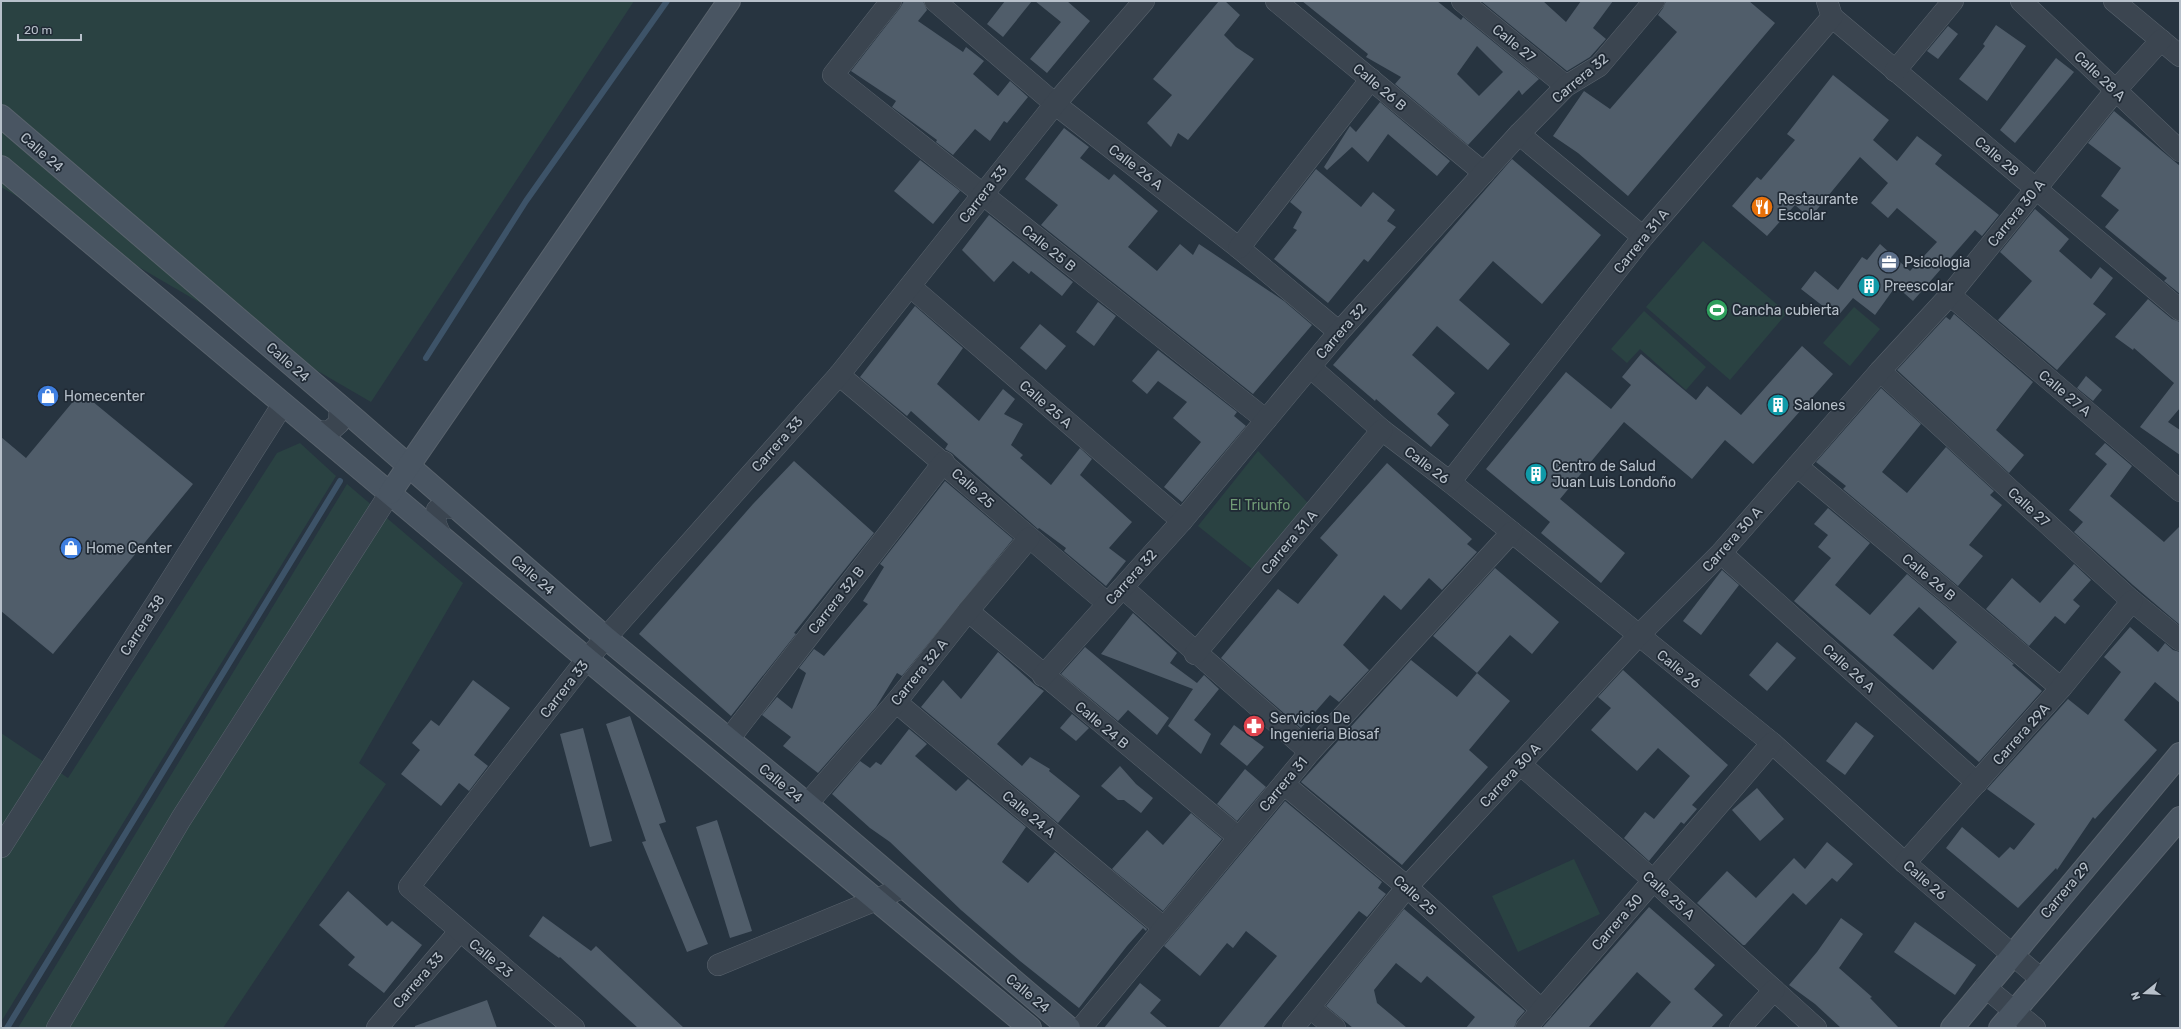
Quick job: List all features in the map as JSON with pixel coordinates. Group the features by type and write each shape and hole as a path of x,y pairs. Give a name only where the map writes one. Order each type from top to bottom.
{"street":[{"path":"57,1028 182,819 390,493 409,468 729,1"},
{"name":"Calle 25 B","path":"891,1 833,75 1266,420"},
{"name":"Calle 26 A","path":"935,1 1056,104 1239,248 1339,332"},
{"name":"Calle 26 B","path":"1276,1 1484,173"},
{"name":"Calle 27","path":"1462,1 1566,86"},
{"name":"Carrera 32","path":"1043,676 1182,521 1339,332 1519,134 1566,86 1599,66 1654,1"},
{"path":"1895,71 1953,1"},
{"name":"Calle 28 A","path":"2021,1 2180,151"},
{"path":"2114,1 2180,56"},
{"name":"Carrera 33","path":"409,887 587,660 838,375 911,287 983,194 1137,4"},
{"name":"Calle 28","path":"1828,8 1895,71 2180,310"},
{"name":"Carrera 31 A","path":"1450,482 1643,238 1828,8"},
{"name":"Carrera 30 A","path":"1293,1028 1408,887 1638,636 1721,553 1880,371 1950,295 2115,91 2161,40"},
{"path":"1239,248 1371,79"},
{"name":"Calle 24","path":"1,116 340,406 409,468 606,638 807,804 1069,1028"},
{"path":"1519,134 1643,238"},
{"name":"Calle 24","path":"1,167 587,660 1030,1028"},
{"name":"Calle 25 A","path":"911,287 1182,521"},
{"name":"Calle 27 A","path":"1950,295 2180,491"},
{"name":"Calle 26","path":"1310,367 1382,430 1450,482 1638,636 1772,743 1905,863 2041,979"},
{"name":"Calle 27","path":"1880,371 2132,601 2180,640"},
{"name":"Calle 25","path":"838,375 944,462 1029,538 1107,603"},
{"name":"Carrera 38","path":"1,847 283,404"},
{"path":"316,432 330,431 339,423 340,406"},
{"name":"Carrera 31 A","path":"1195,654 1382,430"},
{"name":"Carrera 32 B","path":"729,739 944,462"},
{"name":"Calle 26 B","path":"1797,466 2061,688"},
{"path":"441,536 435,522 437,510 442,507 455,508"},
{"name":"Carrera 31","path":"1081,1028 1163,927 1310,752 1512,532"},
{"name":"Carrera 32 A","path":"807,804 896,702 968,611 1029,538"},
{"name":"Calle 26 A","path":"1721,553 1977,783"},
{"path":"1122,588 1195,654 1310,752"},
{"name":"Carrera 29A","path":"1905,863 2061,688 2132,601"},
{"name":"Calle 24 B","path":"968,611 1043,676 1238,837"},
{"name":"Calle 24 A","path":"896,702 1163,927"},
{"name":"Carrera 30","path":"1526,1028 1772,743"},
{"name":"Carrera 29","path":"1952,1028 2012,954 2180,754"},
{"name":"Calle 25 A","path":"1520,764 1653,880 1816,1028"},
{"name":"Calle 25","path":"1284,784 1408,887 1542,1010"},
{"path":"2000,1028 2180,818"},
{"name":"Calle 23","path":"409,887 574,1028"},
{"path":"718,965 876,900 903,887"},
{"name":"Carrera 33","path":"377,1028 460,932"},
{"path":"1985,987 2035,1028"},
{"path":"1740,1028 1774,990"},
{"path":"1310,1008 1335,1028"}],"green space":[{"path":"1,1 634,1 371,402 1,187"},
{"name":"Cancha cubierta","path":"1703,241 1787,313 1730,380 1646,307"},
{"path":"1854,307 1880,329 1850,366 1823,343"},
{"path":"1644,311 1706,367 1686,390 1640,349 1627,363 1611,349"},
{"path":"300,443 336,476 1,1022 1,733 68,778 277,453"},
{"name":"El Triunfo","path":"1258,451 1308,503 1252,569 1198,526"},
{"path":"347,484 463,583 359,763 386,784 223,1028 18,1028"},
{"path":"1574,859 1600,914 1518,952 1492,896"}],"building":[{"path":"904,1 923,1 927,10 918,21 963,52 966,47 984,61 973,74 998,96 1010,81 1028,97 1007,123 1004,121 990,141 975,129 953,155 936,142 937,140 892,107 896,101 851,71"},
{"path":"1005,1 1032,1 1003,37 987,24"},
{"path":"1035,1 1067,1 1090,21 1047,73 1030,59 1061,22"},
{"path":"1219,1 1225,1 1240,15 1224,35 1236,47 1254,59 1188,140 1178,133 1171,147 1147,123 1172,95 1153,79"},
{"path":"1302,1 1437,1 1461,20 1463,17 1539,79 1522,95 1519,90 1468,145 1395,84 1401,77 1366,57 1368,54","holes":["1477,46 1503,72 1479,96 1457,74"]},
{"path":"1481,1 1543,1 1566,22 1581,1 1613,1 1593,28 1606,39 1590,57 1567,71"},
{"path":"1666,1 1749,1 1775,23 1628,196 1578,153 1553,136 1584,91 1610,109 1677,32 1658,15"},
{"path":"1996,25 2026,46 1987,101 1959,79 1985,46 1983,44"},
{"path":"1948,26 1958,34 1938,59 1927,51"},
{"path":"2056,58 2074,72 2015,143 2000,130"},
{"path":"1833,75 1889,120 1873,140 1897,161 1917,136 1942,155 1935,164 1999,215 1982,236 1975,230 1913,301 1896,286 1875,315 1853,298 1837,317 1801,289 1815,271 1838,290 1862,257 1867,260 1880,244 1910,271 1937,242 1897,208 1888,218 1871,203 1888,183 1860,157 1810,218 1795,205 1767,236 1732,206 1757,177 1761,180 1795,140 1787,134"},
{"path":"1380,102 1450,161 1437,176 1388,134 1368,162 1352,147 1327,170 1324,167 1350,126 1356,132"},
{"path":"2114,111 2180,166 2180,294 2164,281 2167,278 2105,227 2119,210 2101,196 2121,168 2088,143"},
{"path":"1064,128 1089,147 1080,158 1109,180 1114,174 1158,211 1128,247 1157,271 1180,244 1193,255 1199,244 1284,301 1312,325 1253,394 1041,225 1058,205 1025,179"},
{"path":"1512,159 1601,235 1542,304 1493,261 1459,300 1510,344 1488,370 1437,326 1412,355 1455,393 1437,414 1449,425 1431,447 1376,399 1375,401 1333,365"},
{"path":"920,160 960,191 933,224 894,191"},
{"path":"1316,169 1361,207 1373,192 1395,210 1387,221 1396,227 1368,262 1364,259 1328,303 1274,259 1297,230 1293,228 1302,212 1290,202"},
{"path":"2035,209 2069,239 2059,251 2091,279 2100,267 2113,278 2093,304 2106,314 2057,370 1998,320 2032,281 2000,252"},
{"path":"989,215 1073,282 1062,296 1031,271 1029,274 1013,261 994,282 962,250"},
{"path":"2148,299 2172,319 2180,322 2180,408 2168,422 2180,430 2180,455 2140,427 2174,383 2134,348 2133,350 2115,337"},
{"path":"1098,302 1116,316 1094,346 1076,332"},
{"path":"915,306 963,348 937,384 979,421 1003,389 1015,399 1004,414 1023,424 1011,445 1023,455 1020,458 1051,485 1080,448 1092,459 1080,475 1132,522 1109,548 1126,561 1106,586 1064,551 1066,548 1039,528 1038,529 952,453 945,449 948,444 911,411 907,416 860,377"},
{"path":"1954,314 2033,382 1996,430 2024,455 2009,473 1897,370 1946,317 1950,320"},
{"path":"1040,324 1066,346 1046,370 1020,348"},
{"path":"1802,346 1833,374 1753,464 1725,440 1692,479 1624,422 1560,499 1625,553 1601,583 1541,533 1550,522 1486,469 1566,372 1611,409 1631,385 1622,377 1641,354 1696,400 1707,386 1741,415"},
{"path":"1158,350 1237,412 1234,416 1246,426 1182,502 1164,487 1201,442 1173,418 1187,402 1158,381 1147,394 1132,381"},
{"path":"2086,376 2102,390 2093,401 2077,388"},
{"path":"1881,388 1921,424 1882,472 1907,493 1946,447 1994,491 1990,495 2002,505 1969,545 1983,556 1958,586 1843,489 1846,486 1816,462"},
{"name":"Home Center","path":"81,392 193,484 53,654 1,611 1,437 26,458"},
{"path":"2105,443 2132,466 2110,496 2164,542 2180,526 2180,625 2074,532 2083,522 2069,510 2107,464 2095,454"},
{"path":"794,461 874,533 794,633 796,634 731,716 639,634 753,504"},
{"path":"1387,463 1472,539 1467,544 1477,552 1442,590 1429,578 1401,610 1384,595 1343,645 1369,670 1339,702 1330,695 1301,728 1221,658 1278,589 1298,604 1338,555 1320,538"},
{"path":"945,481 1013,539 902,676 897,673 876,707 818,773 783,746 791,737 762,715 777,697 792,709 806,673 799,668 814,649 824,656 868,604 863,601 884,567 880,564"},
{"path":"1828,508 1870,543 1835,585 1870,615 1907,574 2014,664 2012,665 2042,691 1979,762 1794,601 1831,558 1818,547 1828,535 1814,524","holes":["1919,607 1957,642 1933,670 1893,635"]},
{"path":"2074,564 2091,580 2073,600 2080,606 2065,624 2055,616 2029,646 1986,609 2012,578 2040,603"},
{"path":"1495,568 1559,622 1532,654 1510,635 1477,673 1433,636"},
{"path":"1722,570 1739,585 1701,635 1683,621"},
{"path":"1133,613 1177,653 1170,663 1197,683 1204,675 1219,689 1194,720 1211,734 1201,754 1168,726 1193,689 1101,654"},
{"path":"2130,627 2158,652 2165,643 2173,650 2180,652 2180,703 2155,682 2124,720 2157,750 2095,819 2093,817 2057,870 2056,868 2018,908 1946,848 1962,827 1999,858 2010,847 2014,850 2035,824 1987,789 2068,699 2088,715 2121,672 2104,657"},
{"path":"1777,642 1796,658 1767,691 1749,675"},
{"path":"1085,647 1169,718 1157,735 1128,710 1118,721 1061,674"},
{"path":"998,652 1035,685 1044,691 997,744 1022,766 1030,757 1050,769 1049,771 1080,796 1058,823 921,707 943,680 961,699"},
{"path":"1411,660 1457,697 1477,673 1510,701 1469,750 1488,767 1402,865 1301,782"},
{"path":"1623,670 1728,765 1692,805 1697,809 1684,824 1681,822 1649,861 1624,838 1645,812 1654,819 1690,776 1658,748 1637,771 1591,730 1611,708 1598,697"},
{"path":"473,680 510,708 474,755 488,766 469,791 459,783 441,806 401,774 420,750 412,743 431,720 439,726"},
{"path":"1072,714 1089,728 1076,741 1060,728"},
{"path":"630,716 666,822 659,824 708,944 687,952 642,842 646,841 606,724"},
{"path":"1856,722 1874,736 1845,775 1826,761"},
{"path":"1234,725 1264,747 1247,766 1220,744"},
{"path":"583,728 612,841 590,847 560,734"},
{"path":"909,729 927,744 915,756 956,791 968,779 1026,827 1002,862 1028,883 1055,852 1147,929 1146,931 1143,928 1127,946 1079,1008 1020,961 961,910 890,842 870,828 832,794 860,761 870,768 876,762 881,765"},
{"path":"1120,766 1136,784 1153,798 1141,813 1124,800 1118,800 1101,786"},
{"path":"1245,769 1266,787 1237,821 1217,804"},
{"path":"1757,788 1784,819 1760,841 1732,810"},
{"path":"1285,801 1382,882 1378,888 1386,894 1367,917 1359,911 1263,1028 1218,1028 1277,956 1246,931 1233,948 1227,943 1200,976 1164,946"},
{"path":"1191,813 1222,839 1163,911 1112,869 1147,830 1163,845"},
{"path":"717,820 752,931 730,938 696,827"},
{"path":"1827,842 1853,864 1837,882 1832,878 1806,905 1793,893 1745,945 1743,945 1697,903 1727,871 1756,898 1794,858 1805,869"},
{"path":"348,891 387,926 392,921 422,945 384,993 348,965 355,957 319,925"},
{"path":"1649,907 1715,965 1694,989 1723,1015 1711,1028 1649,1028 1671,1002 1637,972 1588,1028 1542,1028"},
{"path":"1404,909 1525,1011 1517,1020 1514,1028 1466,1028 1475,1017 1427,976 1421,983 1396,963 1374,990 1377,1003 1407,1028 1353,1028 1326,1006"},
{"path":"543,916 591,951 596,946 684,1028 638,1028 560,957 559,958 529,936"},
{"path":"1841,918 1863,934 1839,968 1872,997 1870,998 1899,1028 1841,1028 1815,1004 1789,985 1817,952"},
{"path":"1915,922 1976,965 1955,995 1894,952"},
{"path":"1140,983 1161,1000 1150,1013 1168,1028 1104,1028"},
{"path":"487,1000 497,1028 415,1028 415,1026"}],"waterway":[{"path":"426,358 526,201 667,1"},
{"path":"7,1028 340,481"}],"place":[{"name":"Restaurante Escolar","path":"1762,207"},
{"name":"Psicologia","path":"1889,262"},
{"name":"Preescolar","path":"1869,286"},
{"name":"Cancha cubierta","path":"1717,310"},
{"name":"Homecenter","path":"48,396"},
{"name":"Salones","path":"1778,405"},
{"name":"Centro de Salud Juan Luis Londoño","path":"1536,474"},
{"name":"Home Center","path":"71,548"},
{"name":"Servicios De Ingenieria Biosaf","path":"1254,726"}]}
